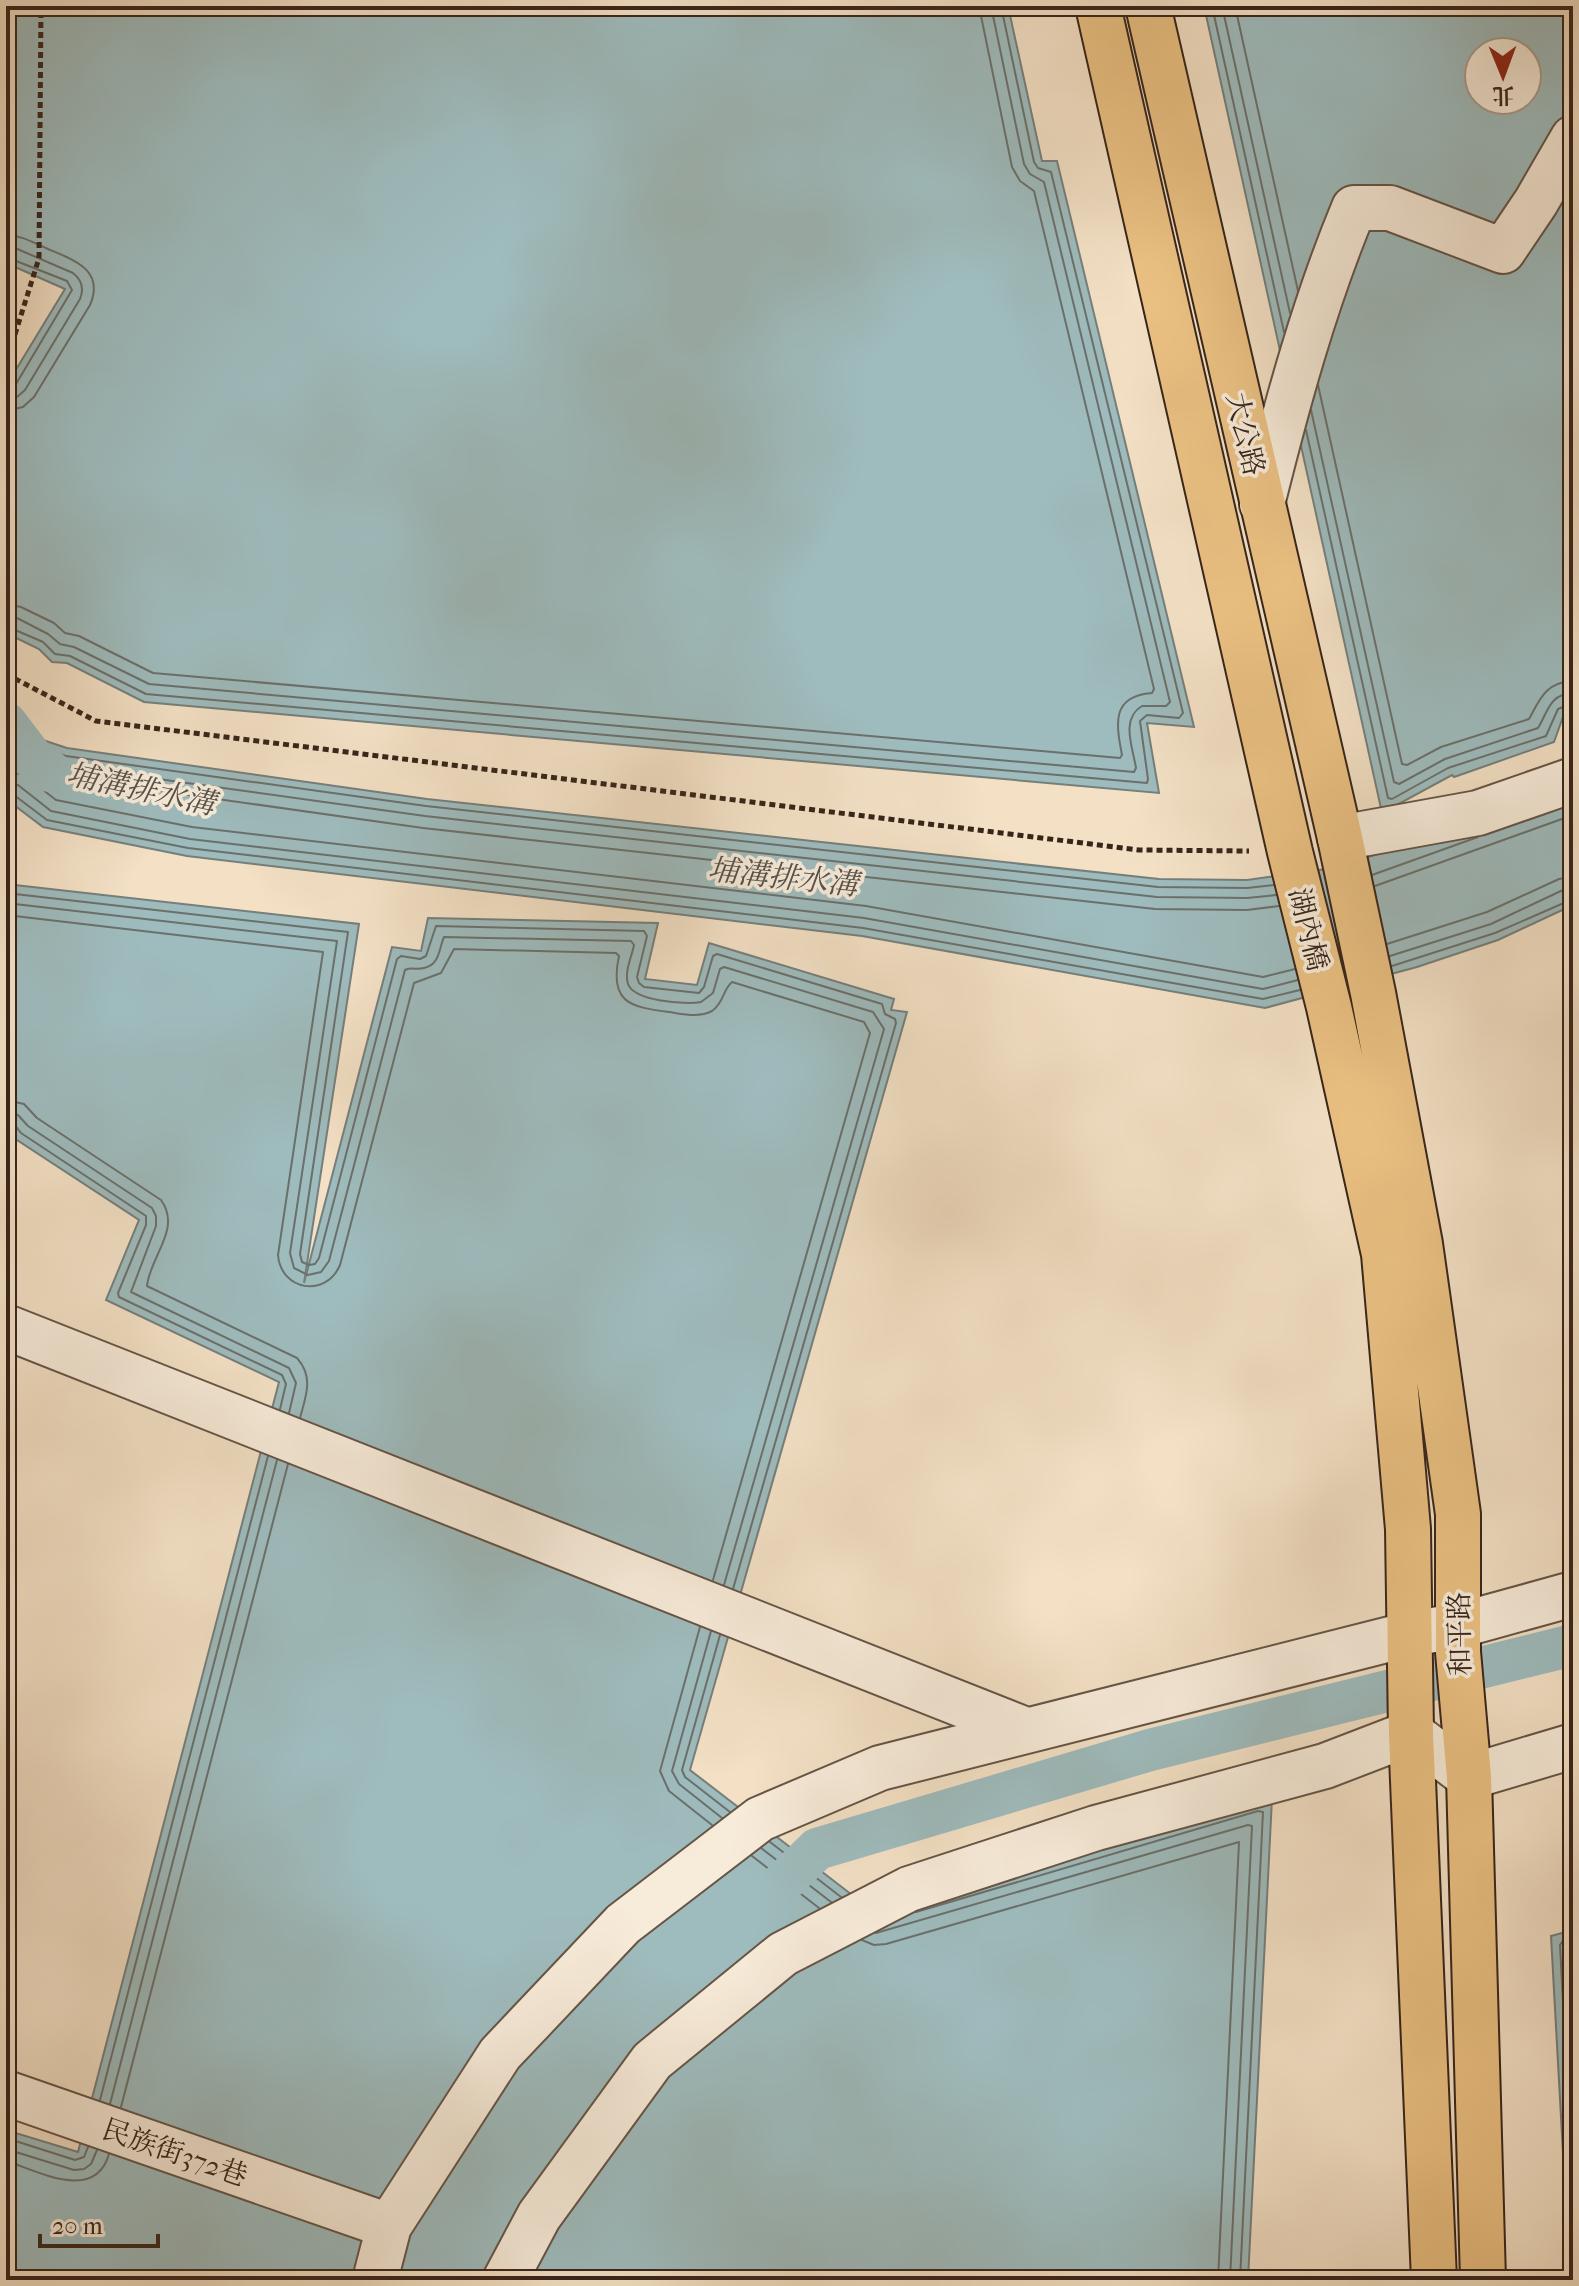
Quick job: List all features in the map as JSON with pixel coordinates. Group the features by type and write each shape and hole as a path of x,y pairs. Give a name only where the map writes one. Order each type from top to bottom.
{"main road":[{"name":"大公路","path":"1098,6 1290,852"},
{"name":"大公路","path":"1148,6 1342,850"},
{"name":"湖內橋","path":"1342,850 1373,993"},
{"name":"湖內橋","path":"1290,852 1329,1007"},
{"name":"和平路","path":"1373,993 1420,1244 1458,1514 1458,1639 1469,1777 1483,2280"},
{"name":"和平路","path":"1329,1007 1384,1254 1408,1529 1412,1728 1434,2280"}],"lane":[{"path":"1262,504 1295,374 1354,208 1390,208 1503,251 1573,138"},
{"path":"1342,850 1478,813 1573,780"},
{"path":"6,1327 1026,1730"},
{"path":"375,2280 389,2226 500,2054 623,1924 760,1819 880,1768 1026,1730 1410,1644 1458,1639 1573,1594"},
{"path":"505,2280 539,2216 652,2061 783,1954 909,1889 1096,1828 1325,1766 1412,1728 1469,1777 1573,1746"},
{"name":"民族街372巷","path":"6,2093 389,2226"}],"path":[{"path":"6,363 39,258 41,6"},
{"path":"6,674 96,721 1139,850 1290,852"}],"water":[{"path":"6,6 1008,6 1042,161 1057,161 1194,727 1147,723 1159,793 144,702 67,663 52,662 39,649 6,633 6,386 65,289 6,263"},
{"path":"1204,6 1573,6 1573,709 1564,714 1554,742 1454,777 1452,775 1382,813"},
{"path":"6,728 67,748 427,799 1159,879 1247,880 1333,868 1403,846 1573,783 1573,905 1498,940 1417,967 1265,1008 862,936 187,856 43,827 6,799"},
{"path":"6,884 359,924 304,1283 392,947 421,951 428,918 658,923 645,979 697,985 709,943 894,999 891,1010 907,1012 690,1770 878,1915 1272,1798 1248,2280 6,2280 6,2130 78,2152 279,1382 106,1300 139,1220 14,1138 6,1124"},
{"path":"1573,1930 1573,2280 1570,2280 1551,1936"}],"waterway":[{"name":"埔溝排水溝","path":"6,723 41,769 50,771"},
{"path":"765,1900 817,1849 1150,1750 1573,1645"}]}
